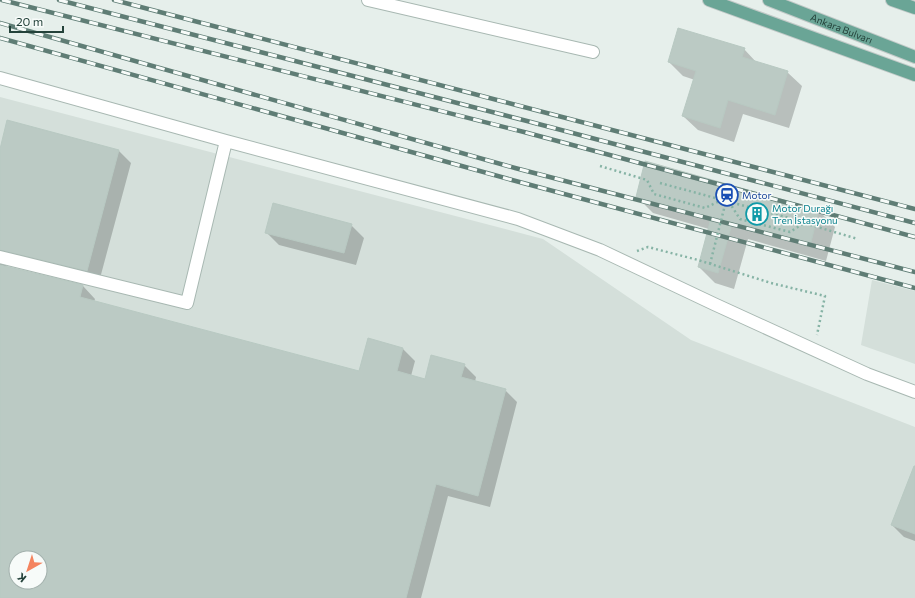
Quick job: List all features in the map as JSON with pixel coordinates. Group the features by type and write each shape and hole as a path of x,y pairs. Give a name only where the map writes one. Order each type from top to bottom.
{"main road":[{"path":"709,0 915,76"},
{"name":"Ankara Bulvarı","path":"768,0 915,57"},
{"path":"892,0 915,8"}],"street":[{"path":"368,0 593,52"},
{"path":"0,78 226,141 518,219 600,250 867,374 915,392"},
{"path":"0,257 187,303 226,141"}],"path":[{"path":"600,166 647,180 654,194 705,208 722,200"},
{"path":"660,183 789,218"},
{"path":"710,264 726,201"},
{"path":"729,202 740,219 790,232 804,223 858,239"},
{"path":"648,247 698,260 772,283 825,296 814,350"}],"shaded area":[{"path":"0,97 543,239 691,340 915,427 915,598 0,598"},
{"path":"872,280 915,291 915,364 861,345"}],"building":[{"path":"678,28 745,48 742,57 788,71 775,115 728,100 720,128 682,116 696,71 668,62"},
{"path":"7,120 119,150 87,271 0,250 0,149"},
{"name":"Motor Durağı Tren İstasyonu","path":"645,161 819,210 810,246 732,224 718,273 698,267 711,218 636,197"},
{"path":"273,203 352,224 344,253 265,233"},
{"path":"0,265 83,285 80,297 359,371 368,338 403,348 397,371 425,379 431,355 465,364 461,377 506,389 478,496 436,484 406,598 0,598"},
{"path":"915,466 915,534 891,525"}],"railway":[{"path":"2,0 524,132 915,237"},
{"path":"59,0 915,223"},
{"path":"114,0 915,209"},
{"path":"0,23 515,168 915,272"},
{"path":"0,38 512,180 915,288"}],"place":[{"name":"Motor","path":"727,195"},
{"name":"Motor Durağı Tren İstasyonu","path":"757,214"}]}
